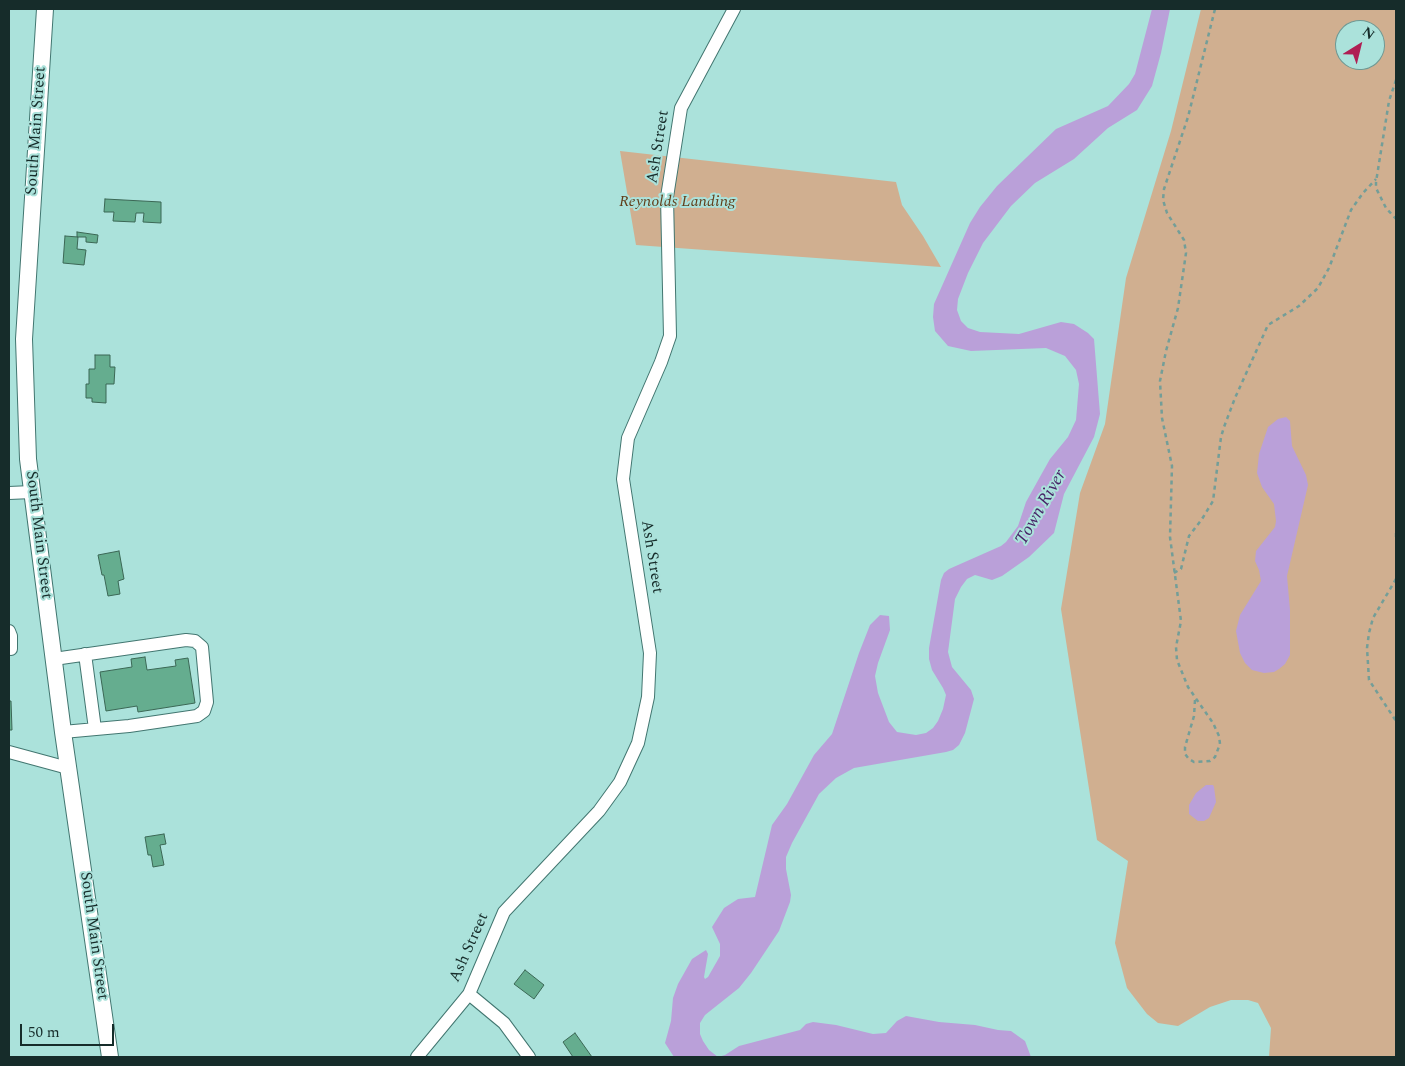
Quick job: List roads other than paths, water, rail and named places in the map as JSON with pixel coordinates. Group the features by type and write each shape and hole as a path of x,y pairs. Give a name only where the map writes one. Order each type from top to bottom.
{"main road":[{"name":"South Main Street","path":"45,9 24,339 28,459 63,732 110,1057"}],"street":[{"name":"Ash Street","path":"417,1057 468,994 504,912 599,811 620,782 638,743 648,698 650,653 623,479 628,438 661,362 670,336 667,197 681,108 734,9"},
{"path":"9,493 32,492"},
{"path":"9,631 11,649"},
{"path":"54,659 186,640 195,641 202,647 207,702 204,711 197,716 129,726 63,732"},
{"path":"85,654 96,729"},
{"path":"9,752 68,768"},
{"path":"468,994 504,1023 529,1057"}],"water":[{"name":"Town River","path":"1152,9 1170,9 1152,86 1137,110 1108,128 1074,159 1035,183 1011,206 983,243 958,299 957,310 961,321 968,328 980,332 1019,334 1061,322 1074,324 1094,339 1100,414 1094,437 1064,494 1054,533 1029,557 1002,576 992,580 975,575 967,579 955,599 948,652 952,667 971,690 974,699 965,733 959,745 953,750 946,752 854,768 836,778 819,794 786,857 786,869 791,895 779,931 739,988 705,1015 700,1023 700,1034 703,1041 709,1050 718,1057 674,1057 665,1043 671,1021 673,998 678,984 692,959 706,950 708,954 705,979 720,956 720,944 712,927 724,908 738,899 755,897 772,825 787,804 814,755 832,734 870,625 880,615 889,616 890,630 875,676 878,693 889,722 897,732 916,735 926,733 938,721 946,695 932,670 929,659 929,648 941,580 944,573 1006,542 1018,526 1026,502 1050,459 1068,437 1076,420 1079,384 1076,370 1065,356 1046,348 971,351 948,346 935,331 934,304 970,223 980,207 997,186 1056,129 1108,106 1129,84 1135,74"},
{"path":"1286,417 1290,421 1292,446 1306,475 1308,485 1287,576 1290,610 1290,655 1285,664 1279,669 1274,672 1264,673 1252,670 1245,663 1240,653 1236,631 1240,615 1261,581 1255,561 1256,551 1275,527 1276,521 1274,504 1262,487 1257,473 1259,454 1268,427 1278,419"},
{"path":"1206,785 1213,785 1216,802 1209,818 1204,821 1198,821 1189,814 1189,805 1196,793"},
{"path":"906,1016 1011,1031 1025,1041 1031,1057 718,1057 739,1046 800,1030 806,1024 813,1022 836,1025 873,1034 886,1033 897,1021"}],"park label":[{"name":"Reynolds Landing","path":"677,203"}]}
